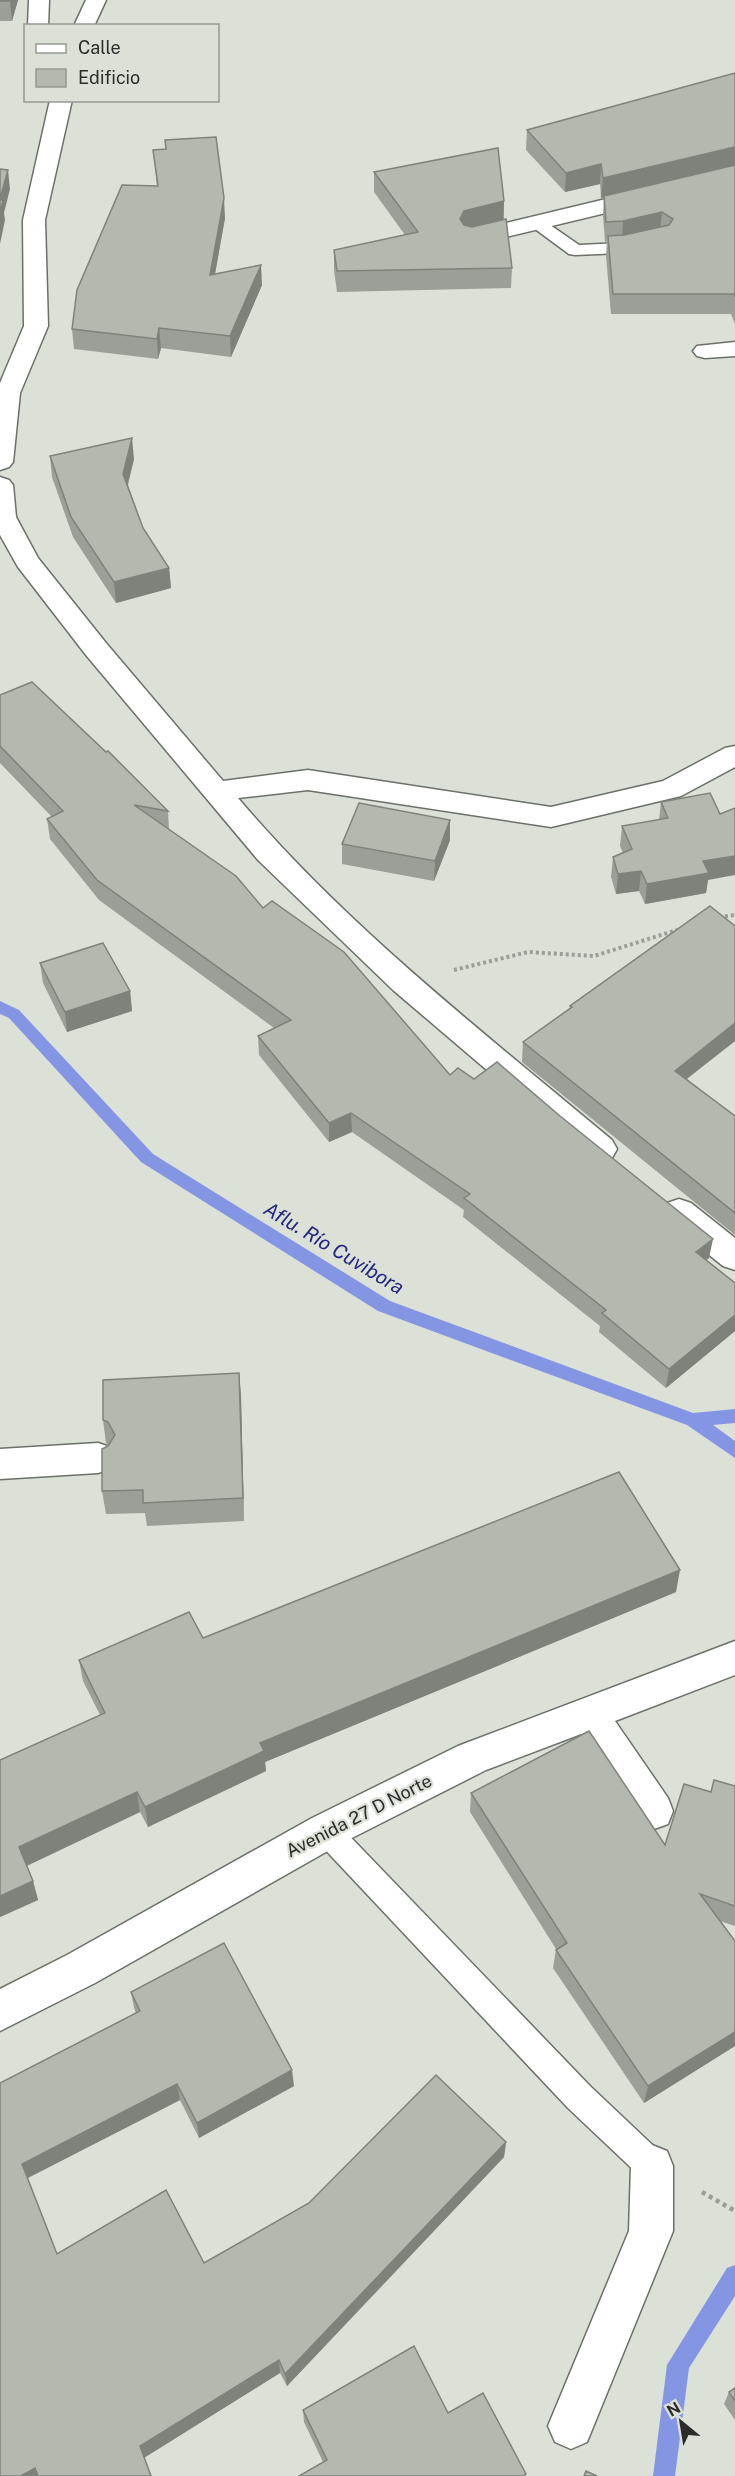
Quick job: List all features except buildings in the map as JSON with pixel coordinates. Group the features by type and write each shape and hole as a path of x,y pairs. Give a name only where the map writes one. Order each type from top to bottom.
{"street":[{"path":"38,24 39,0"},
{"path":"85,24 96,0"},
{"path":"0,462 9,393 36,326 34,220 61,102"},
{"path":"472,238 735,175"},
{"path":"705,351 735,349"},
{"path":"0,485 3,517 27,561 96,649 268,853 404,982 626,1169"},
{"path":"216,791 308,780 551,817 671,789 735,755"},
{"path":"662,1198 735,1257"},
{"path":"0,1464 98,1458"},
{"name":"Avenida 27 D Norte","path":"0,2011 81,1969 326,1831 472,1758 735,1658"},
{"path":"588,1713 654,1811"},
{"path":"570,2426 651,2231 652,2166"}],"lane":[{"path":"537,223 575,250 622,248 651,241"},
{"path":"326,1831 579,2097 652,2166"}],"path":[{"path":"709,920 735,915"},
{"path":"404,982 528,952 594,956 686,927"},
{"path":"723,2202 735,2211"}],"waterway":[{"name":"Aflu. Río Cuvibora","path":"0,1007 14,1014 147,1158 384,1306 693,1420"},
{"path":"693,1420 735,1416"},
{"name":"Aflu. Río Cuvibora","path":"693,1420 735,1451"},
{"name":"Aflu. Río Cuvibora","path":"664,2476 678,2365 735,2276"}]}
